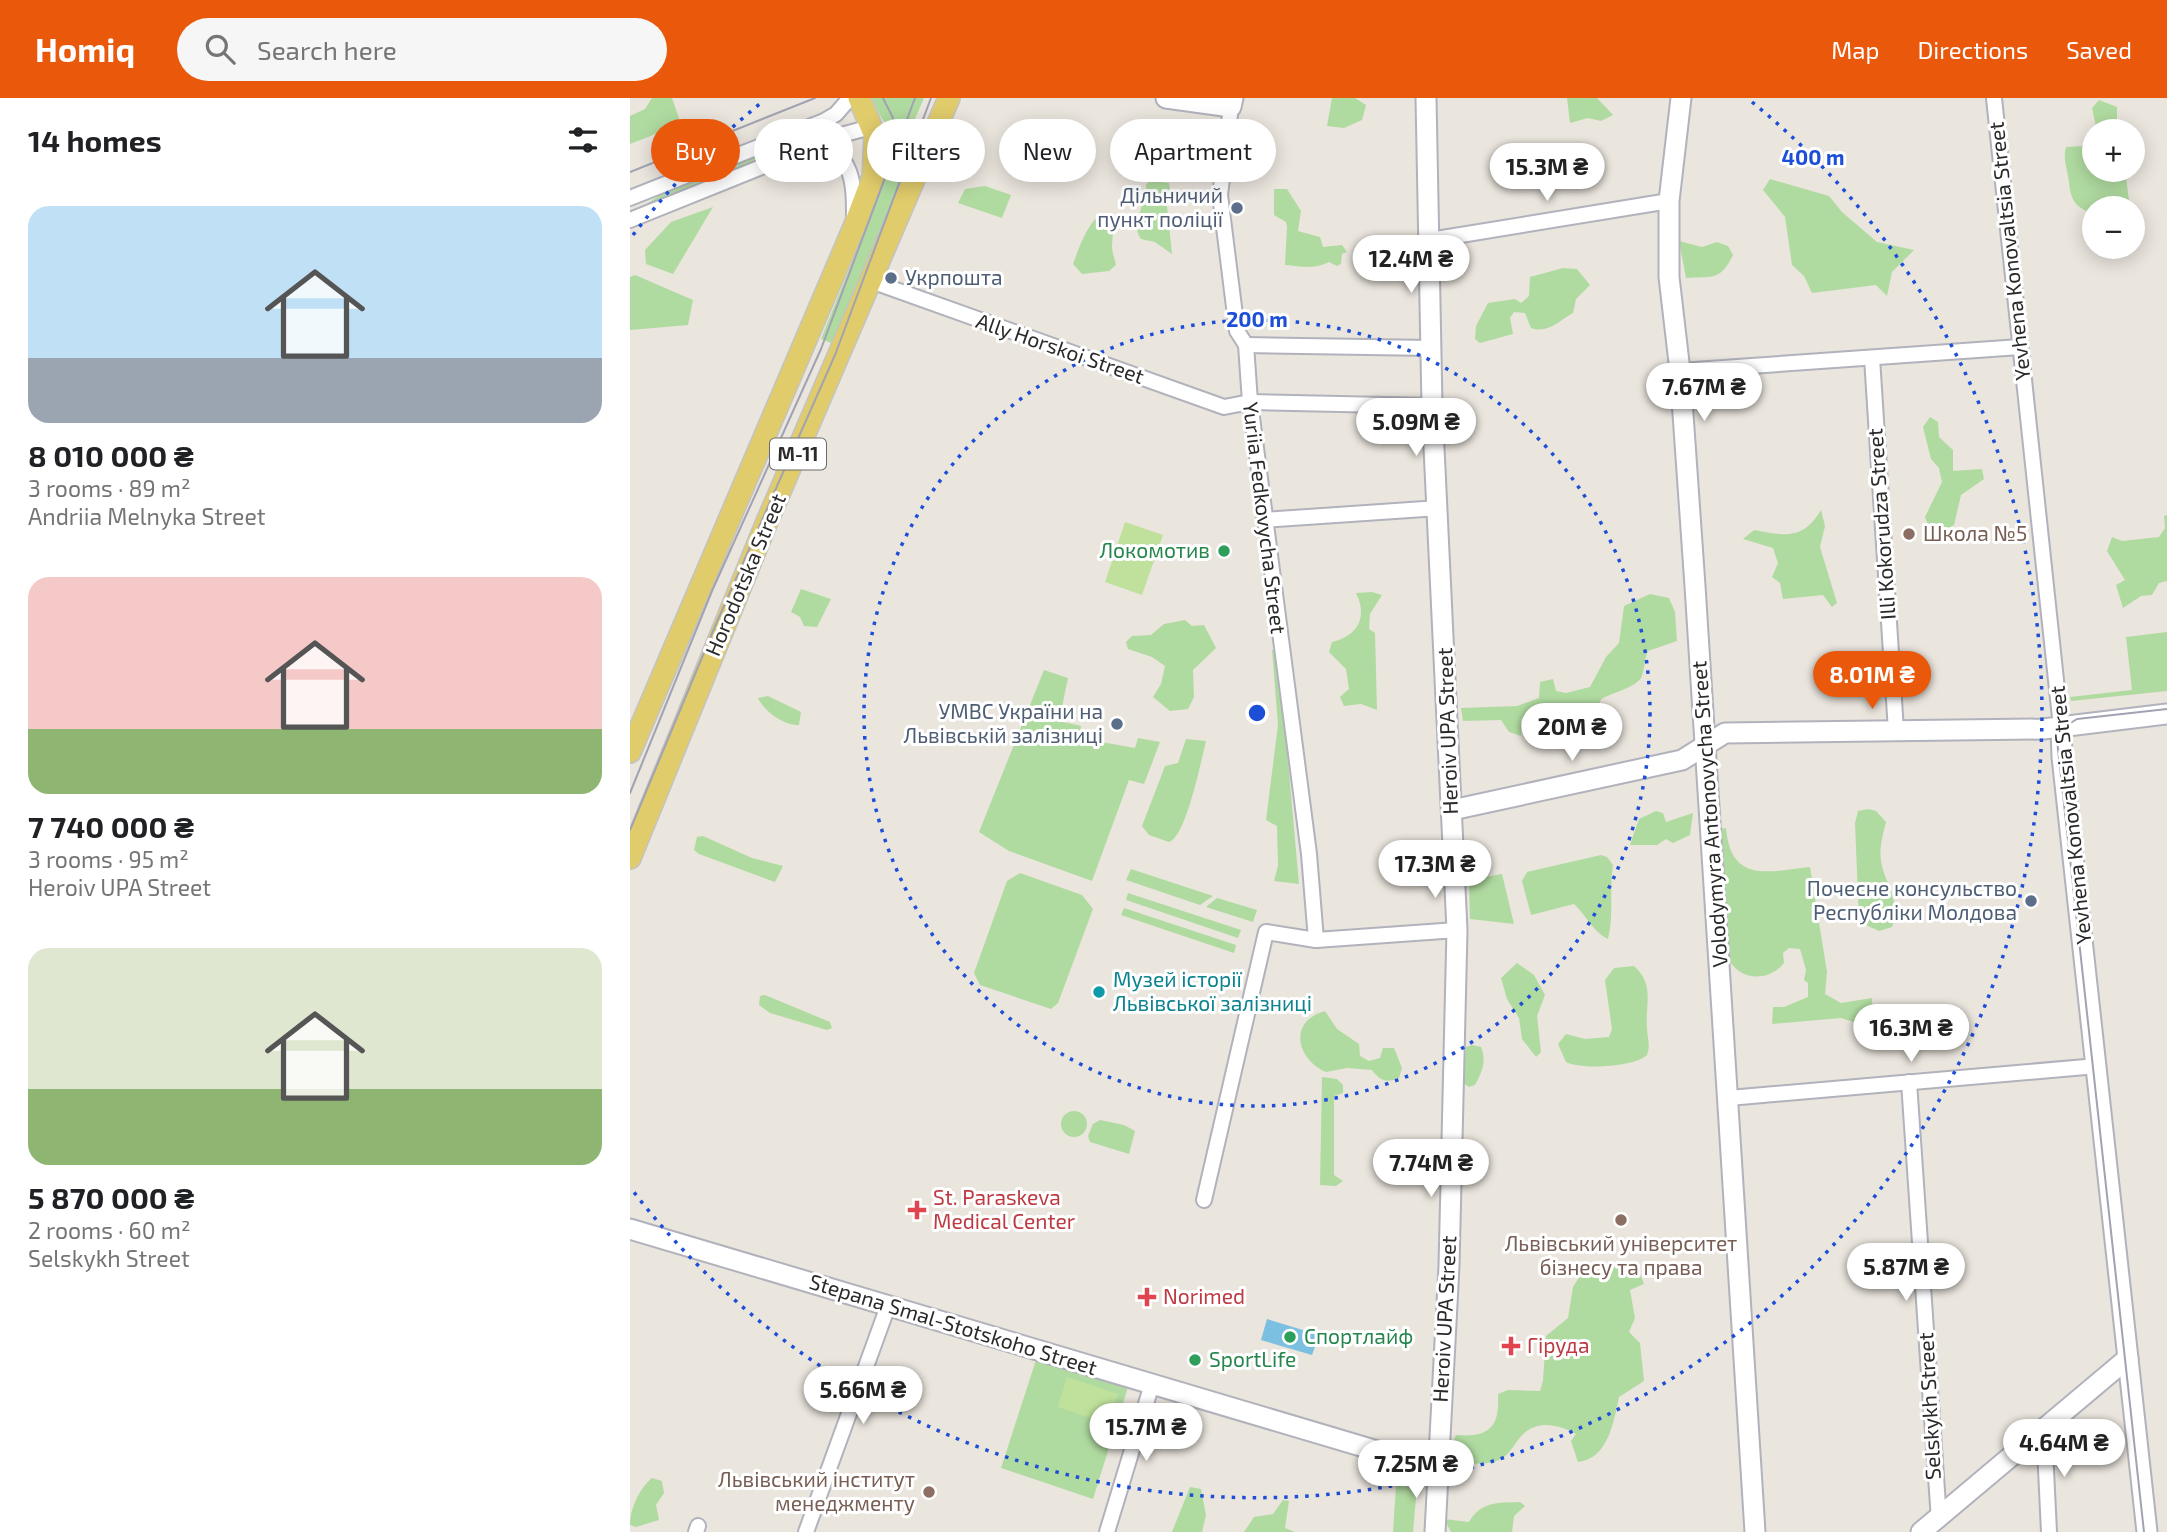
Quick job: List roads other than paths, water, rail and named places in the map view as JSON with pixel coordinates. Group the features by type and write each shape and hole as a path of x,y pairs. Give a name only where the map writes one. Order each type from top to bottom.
{"main road":[{"name":"М-11","path":"859,98 868,119"},
{"name":"М-11","path":"941,119 949,98"},
{"path":"1166,98 1232,103"},
{"name":"Heroiv UPA Street","path":"1426,98 1433,406 1457,930 1450,1240 1435,1532"},
{"name":"Volodymyra Antonovycha Street","path":"1681,98 1669,201 1669,277 1680,371 1755,1532"},
{"name":"Horodotska Street","path":"630,752 871,182"},
{"name":"Horodotska Street","path":"630,858 725,622 914,182"},
{"path":"1452,810 1682,760 1725,733 2061,727 2167,714"},
{"name":"Yevhena Konovaltsia Street","path":"2061,727 2062,757 2147,1532"},
{"name":"Stepana Smal-Stotskoho Street","path":"630,1229 1438,1469"},
{"path":"1921,1532 1939,1520 2129,1358"}],"street":[{"path":"630,198 824,121 836,114 850,98"},
{"name":"Yevhena Konovaltsia Street","path":"1994,98 2061,727"},
{"name":"Yuriia Fedkovycha Street","path":"1232,103 1220,195 1237,331 1246,345 1250,402 1311,881 1316,940"},
{"path":"630,220 754,171"},
{"path":"853,181 854,227"},
{"path":"630,209 650,189"},
{"path":"1430,240 1669,201"},
{"name":"Ally Horskoi Street","path":"871,281 1224,407 1250,402 1433,406"},
{"path":"1246,345 1432,348"},
{"path":"1680,371 2020,347"},
{"name":"Illi Kokorudza Street","path":"1872,358 1896,731"},
{"path":"1264,520 1439,508"},
{"path":"1204,1200 1266,932 1316,940 1457,930"},
{"path":"1729,1098 2097,1066"},
{"name":"Selskykh Street","path":"1909,1082 1939,1520"},
{"path":"806,1532 888,1306"},
{"path":"1107,1532 1152,1384"},
{"path":"2044,1428 2049,1532"}],"water":[{"name":"Спортлайф","path":"1267,1319 1319,1335 1312,1355 1261,1340"}],"tram line":[{"path":"630,172 815,98"},
{"path":"883,98 893,119"},
{"path":"630,793 712,591 821,349 915,98"},
{"path":"630,830 716,624 835,355 931,98"},
{"path":"2144,1532 2057,740 2064,727 2077,719 2167,709"}],"place":[{"name":"Дільничий пункт поліції","path":"1237,208"},
{"name":"Укрпошта","path":"891,278"},
{"name":"Школа №5","path":"1909,534"},
{"name":"Локомотив","path":"1224,551"},
{"name":"УМВС України на Львівській залізниці","path":"1117,724"},
{"name":"Почесне консульство Республіки Молдова","path":"2031,901"},
{"name":"Музей історії Львівської залізниці","path":"1099,992"},
{"name":"St. Paraskeva Medical Center","path":"917,1210"},
{"name":"Львівський університет бізнесу та права","path":"1621,1220"},
{"name":"Norimed","path":"1147,1297"},
{"name":"Спортлайф","path":"1290,1337"},
{"name":"Гіруда","path":"1511,1346"},
{"name":"SportLife","path":"1195,1360"},
{"name":"Львівський інститут менеджменту","path":"929,1492"}]}
